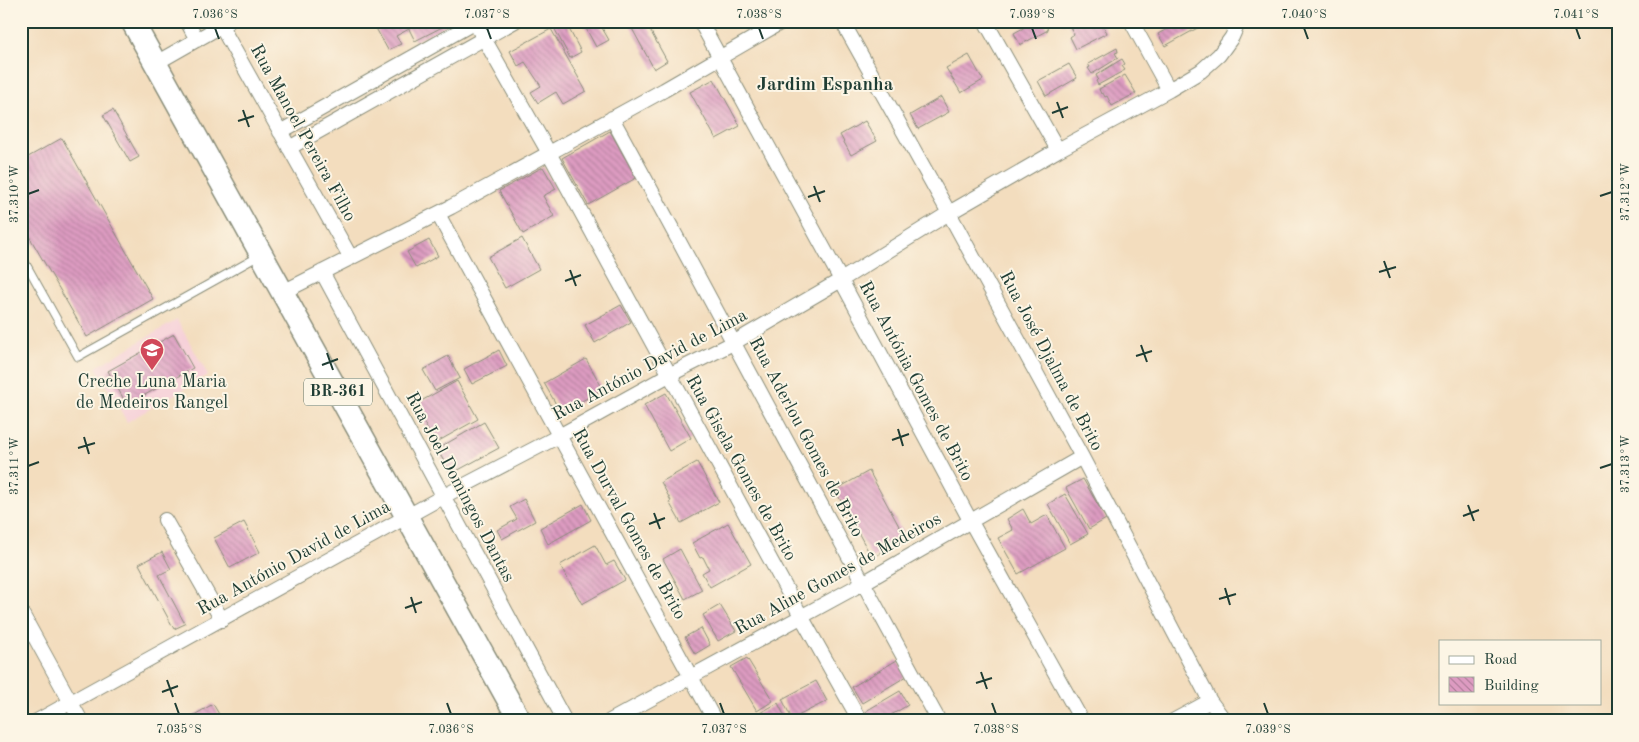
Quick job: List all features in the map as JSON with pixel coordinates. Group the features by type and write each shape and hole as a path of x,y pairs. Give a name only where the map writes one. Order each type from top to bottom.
{"main road":[{"name":"BR-361","path":"132,21 520,721"}],"street":[{"path":"187,21 197,40"},
{"path":"289,148 515,21"},
{"name":"Rua Antónia Gomes de Brito","path":"700,21 971,522 1082,721"},
{"path":"282,292 438,214 783,21"},
{"name":"Rua José Djalma de Brito","path":"842,21 950,213 1082,457 1210,701 1224,721"},
{"path":"985,21 1058,150"},
{"path":"1131,21 1169,90"},
{"name":"Rua António David de Lima","path":"37,721 444,496 734,342 1058,150 1169,90 1201,71 1219,55 1232,37 1239,21"},
{"path":"280,132 475,22"},
{"name":"Rua Gisela Gomes de Brito","path":"475,22 549,153 860,721"},
{"path":"156,63 225,24"},
{"name":"Rua Manoel Pereira Filho","path":"225,24 280,132 351,258"},
{"name":"Rua Aderlou Gomes de Brito","path":"612,118 939,721"},
{"name":"Rua Durval Gomes de Brito","path":"438,214 715,721"},
{"name":"Rua Joel Domingos Dantas","path":"322,272 565,721"},
{"name":"Rua Aline Gomes de Medeiros","path":"610,721 863,583 1082,457"},
{"path":"165,520 222,620"},
{"path":"21,612 81,721"},
{"path":"1174,721 1210,701"}],"lane":[{"path":"21,255 78,357 262,254"}],"shaded area":[{"name":"Creche Luna Maria de Medeiros Rangel","path":"177,320 208,375 127,422 96,367"}],"building":[{"path":"372,21 447,21 448,24 415,41 409,29 396,36 401,44 388,50"},
{"path":"565,21 581,52 570,58 551,22"},
{"path":"582,21 598,21 609,40 596,47"},
{"path":"645,21 667,61 654,69 629,23"},
{"path":"857,21 872,21 860,27"},
{"path":"1036,21 1044,21 1048,30 1020,45 1014,33"},
{"path":"1061,21 1101,21 1107,33 1076,49 1070,37 1074,34 1067,22 1063,24"},
{"path":"1181,21 1199,21 1201,26 1165,46 1158,34"},
{"path":"551,29 586,91 563,104 556,92 538,103 531,92 541,86 525,62 518,66 510,51"},
{"path":"1117,48 1118,52 1115,53 1118,58 1092,74 1088,64"},
{"path":"969,55 983,80 961,93 946,68"},
{"path":"1122,59 1125,64 1122,66 1125,70 1098,85 1096,75"},
{"path":"1069,64 1077,78 1046,96 1038,81"},
{"path":"1125,75 1136,93 1112,106 1107,96 1105,97 1103,93 1101,94 1099,89"},
{"path":"714,79 740,126 716,139 690,92"},
{"path":"941,97 949,112 918,129 910,115"},
{"path":"113,110 139,157 130,162 103,115"},
{"path":"865,121 877,141 851,155 840,135"},
{"path":"610,131 636,178 588,205 562,158"},
{"path":"62,138 153,299 87,337 21,222 21,161"},
{"path":"543,167 556,189 543,196 554,216 523,234 499,191"},
{"path":"522,238 539,269 505,288 488,257"},
{"path":"429,240 438,256 416,268 407,252"},
{"path":"621,305 631,322 595,343 585,325"},
{"path":"174,334 193,368 127,405 108,371"},
{"path":"499,350 507,366 472,384 464,369"},
{"path":"448,356 460,378 435,391 423,370"},
{"path":"586,359 603,389 561,413 544,383"},
{"path":"457,381 478,419 435,443 414,405"},
{"path":"666,393 691,438 669,451 644,405"},
{"path":"484,422 499,448 451,474 437,449"},
{"path":"697,462 719,502 681,523 669,502 671,501 661,482"},
{"path":"869,471 906,539 872,558 835,490"},
{"path":"1083,479 1106,519 1089,529 1066,488"},
{"path":"1065,494 1088,534 1070,544 1048,504"},
{"path":"524,499 535,521 502,539 497,530 517,519 510,507"},
{"path":"583,504 591,520 548,544 540,528"},
{"path":"1023,509 1031,524 1047,515 1065,548 1018,574 998,538 1013,530 1007,519"},
{"path":"244,522 260,552 230,568 214,538"},
{"path":"728,523 751,564 710,587 702,573 709,569 703,557 700,558 692,543"},
{"path":"595,545 606,565 614,561 625,580 582,604 560,565"},
{"path":"680,549 702,590 685,599 663,559"},
{"path":"162,552 171,569 159,575 185,624 174,629 139,564"},
{"path":"720,605 736,631 718,641 703,615"},
{"path":"701,628 710,645 695,654 685,637"},
{"path":"747,658 773,701 757,711 731,667"},
{"path":"897,660 907,676 862,703 852,687"},
{"path":"816,681 827,701 792,719 782,699"},
{"path":"900,691 908,705 881,721 871,721 866,711"},
{"path":"778,703 787,721 745,721"},
{"path":"213,704 223,721 184,721"},
{"path":"1211,714 1214,721 1200,721"}],"place":[{"name":"Creche Luna Maria de Medeiros Rangel","path":"152,371"}],"district":[{"name":"Jardim Espanha","path":"825,85"}]}
